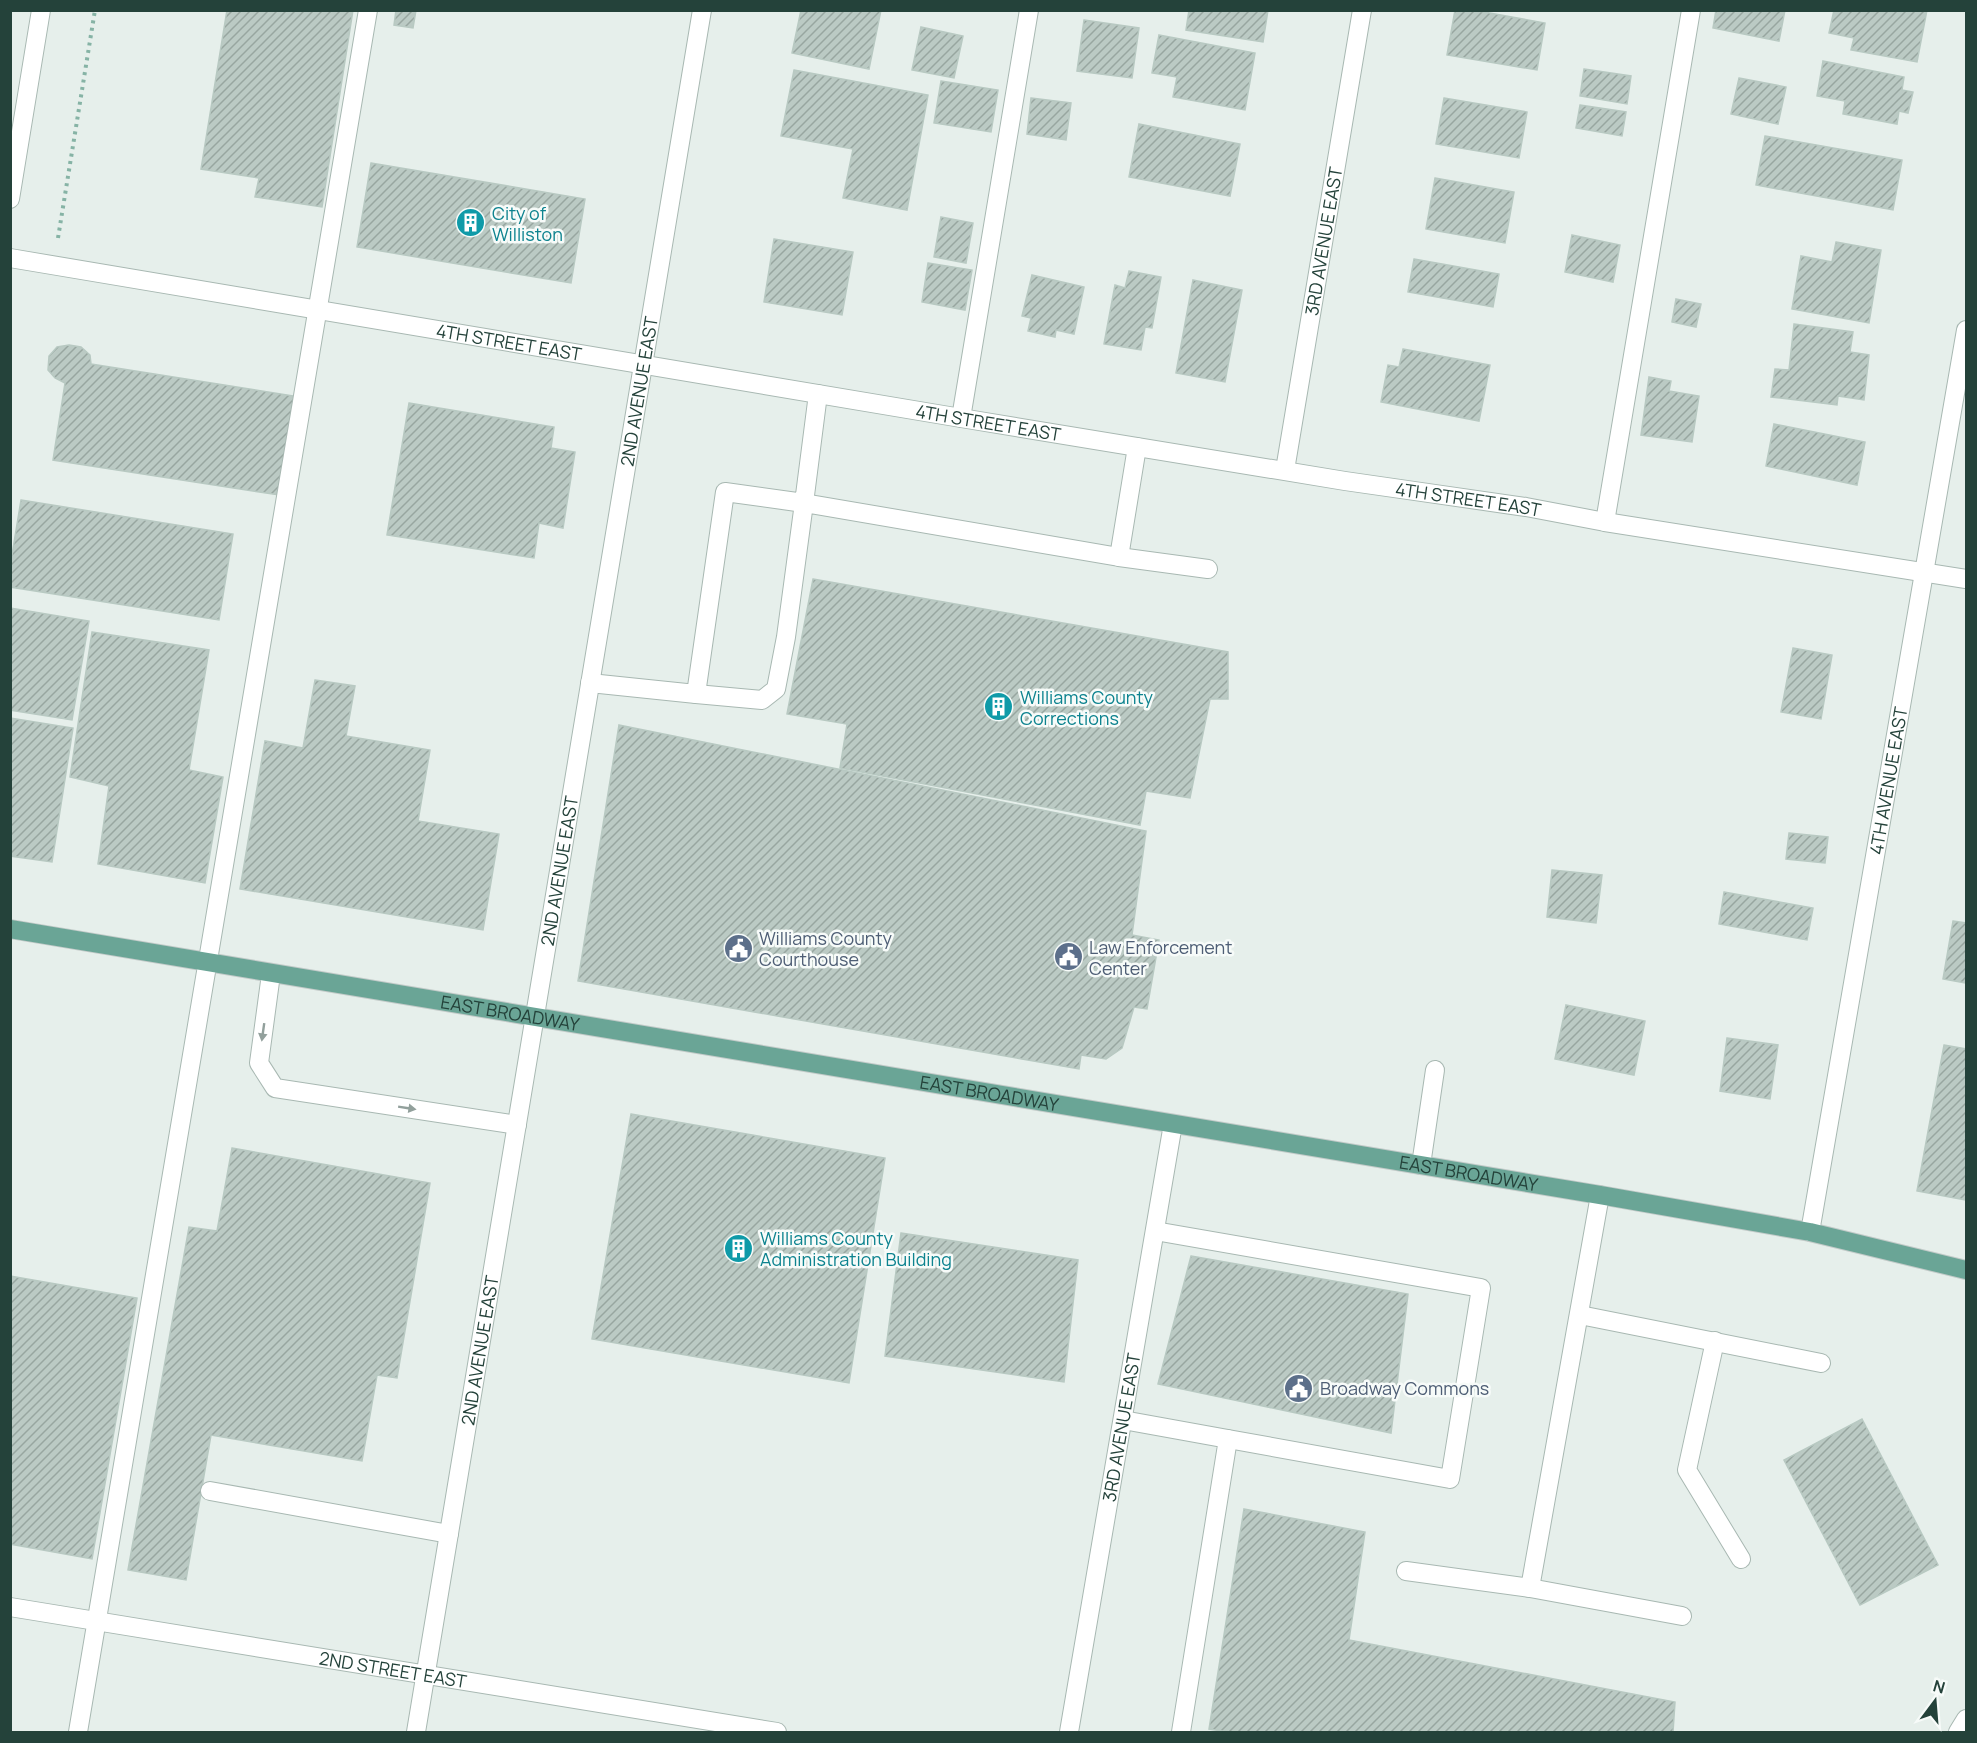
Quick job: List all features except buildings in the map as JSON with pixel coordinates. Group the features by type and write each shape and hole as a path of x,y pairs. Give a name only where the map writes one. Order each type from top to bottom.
{"main road":[{"name":"EAST BROADWAY","path":"10,929 1600,1195 1810,1232 1966,1270"}],"street":[{"path":"10,199 41,10"},
{"path":"78,1732 368,10"},
{"name":"2ND AVENUE EAST","path":"416,1732 702,10"},
{"path":"961,418 1029,10"},
{"name":"3RD AVENUE EAST","path":"1285,470 1362,10"},
{"path":"1605,522 1692,10"},
{"name":"4TH STREET EAST","path":"10,258 1137,447 1526,507 1605,522 1966,579"},
{"name":"4TH AVENUE EAST","path":"1810,1232 1966,330"},
{"path":"590,683 762,700 776,689 786,637 818,394"},
{"path":"1119,556 1137,447"},
{"path":"696,694 725,492 1208,569"},
{"path":"271,974 259,1063 275,1088 517,1125"},
{"path":"1421,1165 1435,1070"},
{"name":"3RD AVENUE EAST","path":"1069,1732 1173,1124"},
{"path":"1530,1588 1600,1195"},
{"path":"1123,1420 1450,1479 1481,1288 1155,1231"},
{"path":"1580,1315 1821,1363"},
{"path":"1715,1341 1688,1470 1741,1559"},
{"path":"1181,1732 1228,1439"},
{"path":"210,1491 449,1534"},
{"path":"1406,1571 1530,1588 1682,1616"},
{"name":"2ND STREET EAST","path":"10,1607 777,1732"},
{"path":"1958,1732 1966,1719"}],"path":[{"path":"53,266 95,10"}],"place":[{"name":"City of Williston","path":"471,223"},
{"name":"Williams County Corrections","path":"999,707"},
{"name":"Williams County Courthouse","path":"738,948"},
{"name":"Law Enforcement Center","path":"1068,957"},
{"name":"Williams County Administration Building","path":"739,1248"},
{"name":"Broadway Commons","path":"1299,1388"}]}
